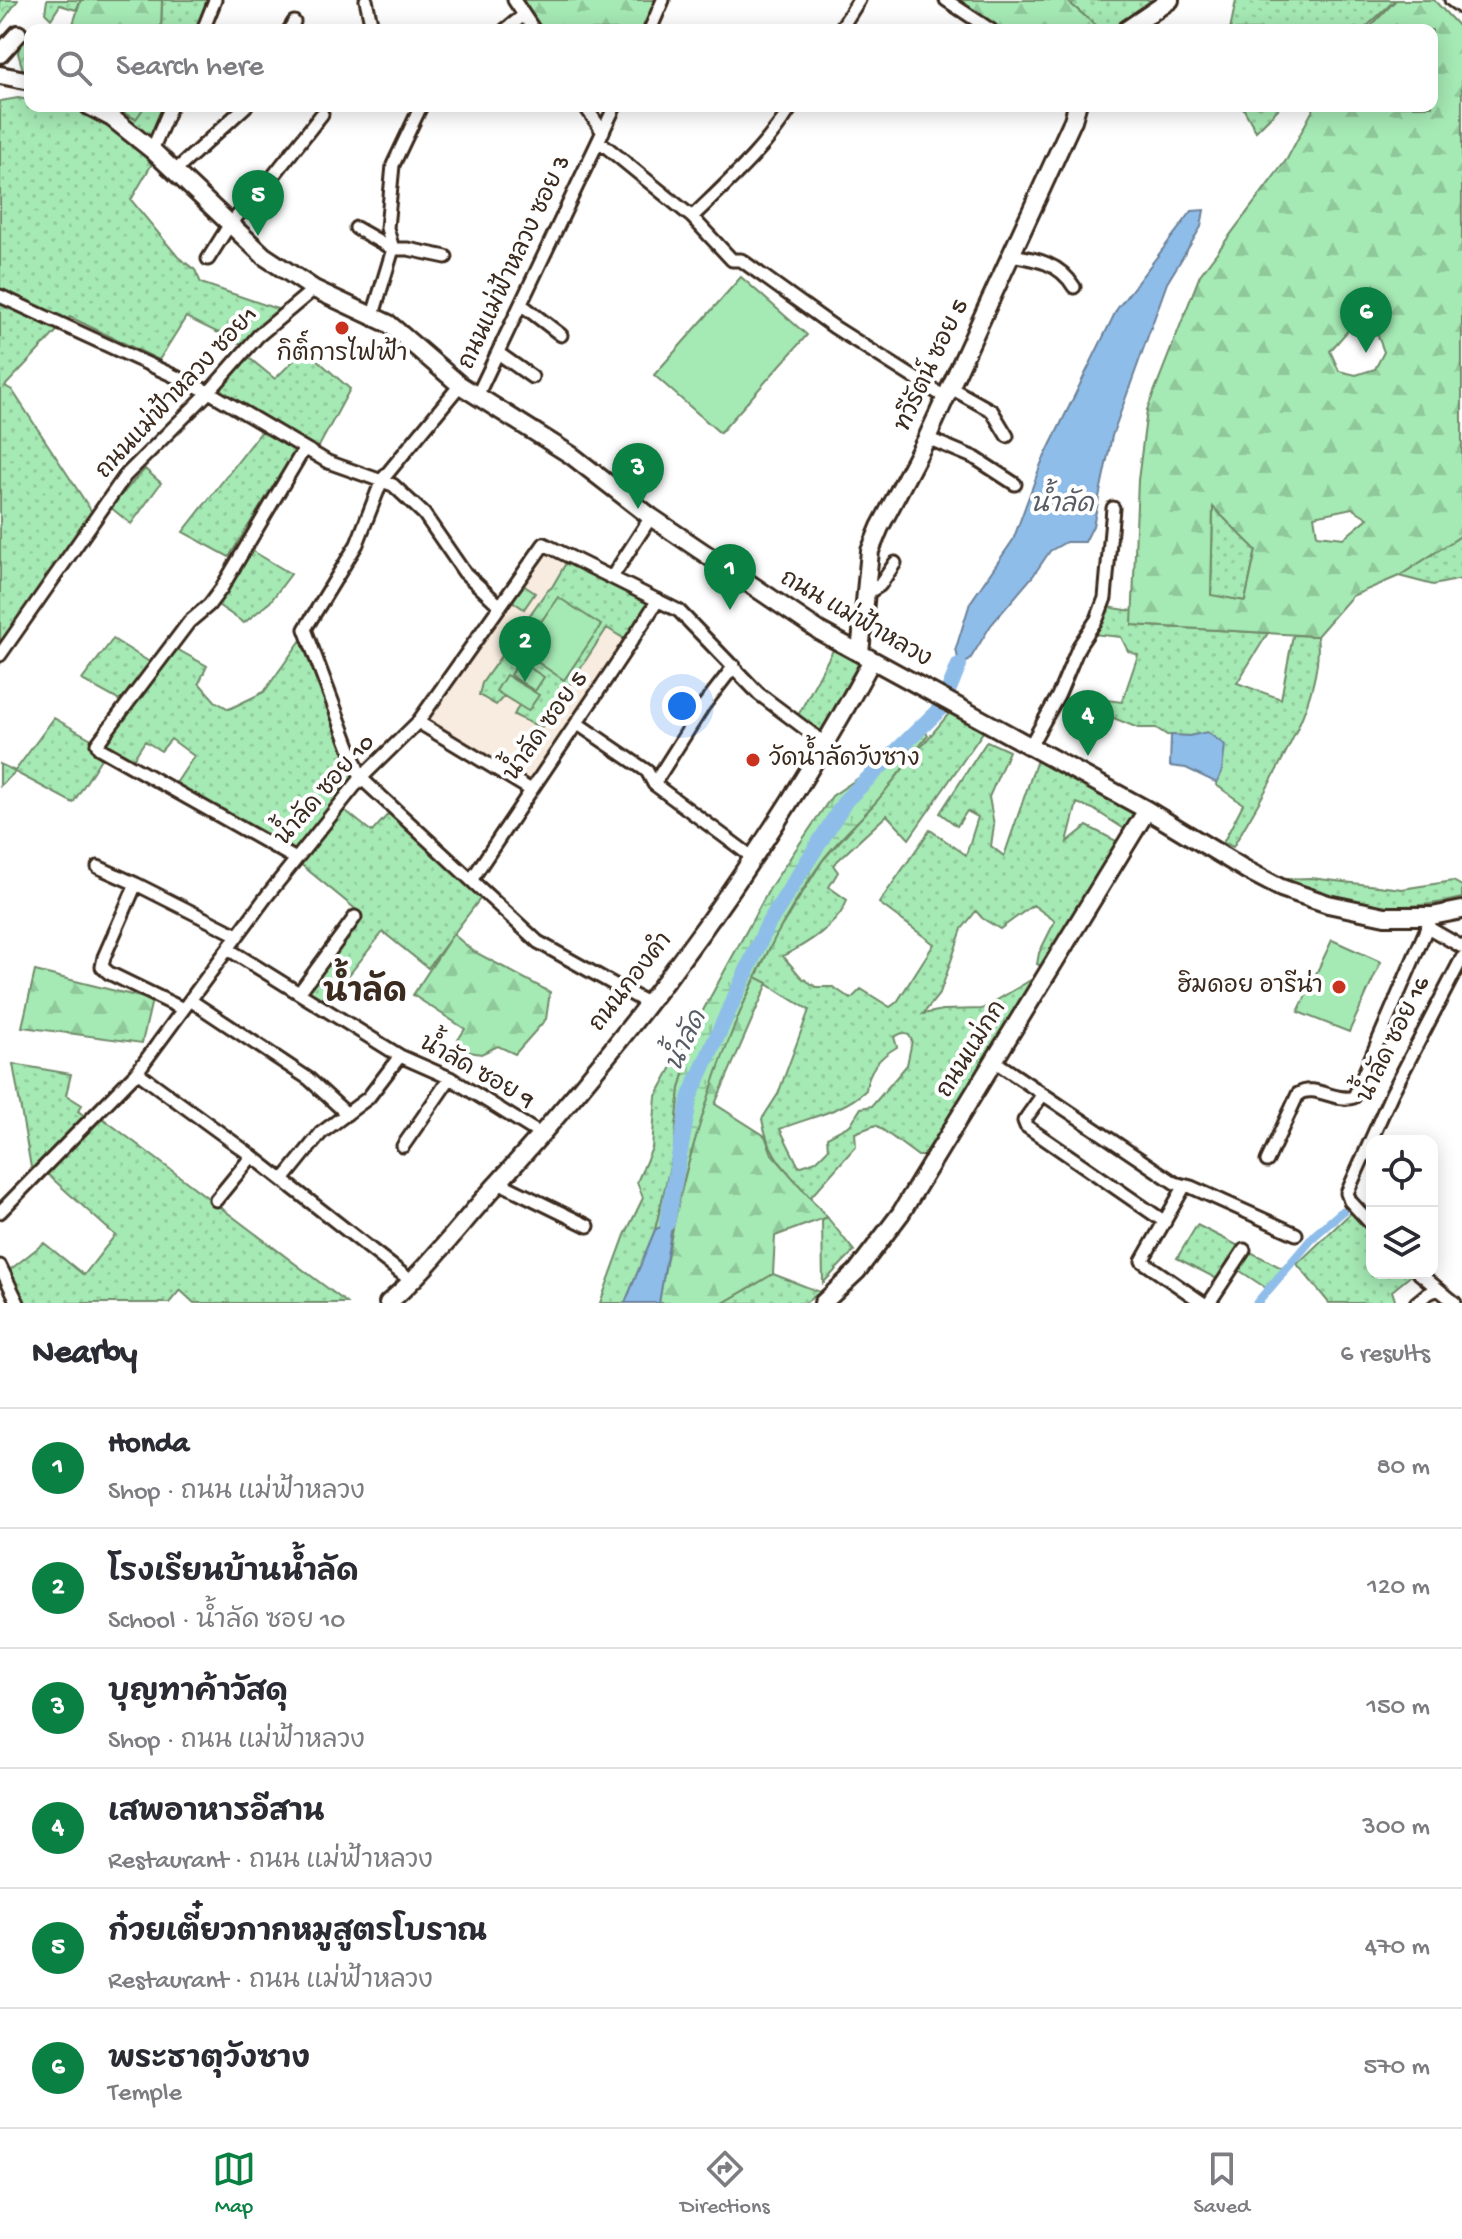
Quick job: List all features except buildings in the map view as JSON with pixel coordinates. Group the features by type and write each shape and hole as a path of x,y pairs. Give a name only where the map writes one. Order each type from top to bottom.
{"street":[{"path":"205,24 215,0"},
{"path":"372,24 369,0 379,0"},
{"path":"514,0 530,24"},
{"path":"653,24 663,0"},
{"path":"844,24 859,0"},
{"path":"946,0 982,24"},
{"path":"1135,24 1170,0"},
{"path":"1451,0 1462,8"},
{"path":"513,24 524,15"},
{"path":"0,54 18,34"},
{"path":"0,75 24,80"},
{"path":"0,85 24,80"},
{"name":"ถนน แม่ฟ้าหลวง","path":"100,112 152,150 264,256 314,289 373,315 404,335 460,385 571,455 651,517 795,616 1147,810 1248,871 1304,897 1371,914 1430,922 1462,910"},
{"path":"152,150 168,112"},
{"path":"174,172 239,112"},
{"path":"373,315 393,249 387,228 393,165 418,112"},
{"path":"588,112 601,136 692,217 732,260 741,260 834,327 948,393 992,411 1007,436"},
{"name":"ถนนแม่ฟ้าหลวง ซอย 3","path":"477,396 612,112"},
{"path":"692,217 752,159 788,112"},
{"name":"ทวีรัตน์ ซอย 5","path":"866,657 870,551 948,393 1011,255 1071,112"},
{"path":"208,259 230,224 270,180 322,114"},
{"path":"356,228 393,249 446,257"},
{"path":"1011,255 1046,262 1060,271 1074,287"},
{"name":"ถนนแม่ฟ้าหลวง ซอย1","path":"0,655 125,476 209,392 258,336 314,289"},
{"path":"0,296 209,392 304,449 355,473 382,480 404,493 424,514 464,572 499,605"},
{"path":"522,305 561,335"},
{"path":"498,353 532,377"},
{"path":"460,385 382,480 357,544 305,629 361,778 538,942 649,1004"},
{"path":"927,438 975,458 1015,484"},
{"path":"296,859 129,767 97,744 189,622 209,605 221,589 304,449"},
{"path":"1030,746 1105,598 1113,508"},
{"path":"612,577 651,517"},
{"name":"น้ำลัด ซอย 10","path":"0,1212 137,1072 237,935 361,778 418,722 544,544 679,611 759,694 827,745"},
{"path":"866,594 880,585 895,563"},
{"name":"น้ำลัด ซอย 5","path":"472,879 658,600"},
{"name":"ถนนกองคำ","path":"388,1303 540,1134 649,1004 827,745 866,657"},
{"path":"654,784 704,705 734,666"},
{"path":"418,722 531,790"},
{"path":"578,724 647,771 654,784 752,857"},
{"name":"ถนนแม่กก","path":"823,1303 857,1271 887,1234 1147,810"},
{"path":"98,867 237,935"},
{"path":"136,884 102,967 109,973 186,1004 309,1079 347,1114"},
{"path":"299,993 355,917"},
{"path":"1267,1161 1298,1094 1309,1090 1347,1099 1354,1097 1430,922 1462,947"},
{"name":"น้ำลัด ซอย 9","path":"228,949 400,1056 450,1078 540,1134"},
{"name":"น้ำลัด ซอย 16","path":"1366,1218 1347,1193 1392,1093 1462,958"},
{"path":"283,1180 321,1133 368,1098 400,1056"},
{"path":"994,1061 1184,1187 1191,1187 1296,1234"},
{"path":"137,1072 252,1156 410,1280"},
{"path":"403,1146 450,1078"},
{"path":"1043,1094 1024,1121 1026,1126 1165,1222"},
{"path":"216,1200 252,1156"},
{"path":"498,1182 588,1226"},
{"path":"1184,1187 1142,1261 1203,1303"},
{"path":"1209,1303 1244,1250"},
{"path":"0,1266 18,1303"},
{"path":"1426,1279 1455,1303"},
{"path":"1416,1303 1438,1289"}],"shaded area":[{"path":"544,544 658,600 531,790 418,722"}],"green space":[{"path":"0,0 18,0 0,25"},
{"path":"47,0 81,0 76,10 60,5 51,19 45,13"},
{"path":"81,0 162,0 161,24 73,24"},
{"path":"162,0 215,0 205,24 161,24"},
{"path":"514,0 656,0 645,24 530,24"},
{"path":"940,0 1066,0 1094,24 982,24"},
{"path":"1077,0 1160,0 1127,24 1094,24 1071,4"},
{"path":"1236,0 1395,0 1369,24 1231,24"},
{"path":"1396,0 1434,0 1462,30 1462,535 1399,576 1352,596 1317,636 1132,625 1138,480 1147,410 1200,275 1287,159 1312,112 1438,112 1438,24 1373,24","holes":["1351,327 1376,331 1384,352 1375,369 1356,375 1339,371 1330,351","1213,507 1256,550 1245,601 1211,595","1352,508 1368,518 1344,538 1317,535 1314,516"]},
{"path":"24,38 24,70 18,53"},
{"path":"24,99 24,112 86,112 127,135 153,162 131,200 178,257 195,270 201,283 280,310 243,345 186,317 159,360 70,317 5,386 12,390 96,518 0,664 0,101"},
{"path":"117,112 135,119 140,112 168,112 156,141"},
{"path":"121,112 141,112 136,119"},
{"path":"1245,112 1275,112 1256,131"},
{"path":"741,277 807,335 720,433 654,375"},
{"path":"305,349 350,389 316,452 209,392 243,353 275,379"},
{"path":"265,427 296,449 229,557 183,532"},
{"path":"145,469 161,483 131,524 110,507"},
{"path":"1213,506 1256,550 1245,601 1211,596"},
{"path":"1462,535 1462,579 1433,585 1399,576"},
{"path":"246,547 291,574 270,602 244,623 212,601"},
{"path":"570,556 658,600 631,643 607,628 541,728 514,715 519,705 504,696 496,705 479,695 482,683 552,587"},
{"path":"520,583 535,593 524,609 509,599"},
{"path":"558,597 601,625 564,680 521,651"},
{"path":"1107,607 1133,611 1133,625 1268,633 1237,683 1281,699 1293,635 1317,636 1317,661 1303,716 1276,773 1233,847 1223,843 1243,804 1216,785 1222,771 1207,733 1167,735 1156,728 1138,728 1096,711 1099,699 1122,702 1138,655 1128,651 1121,637 1092,634"},
{"path":"113,639 151,663 120,701 82,680"},
{"path":"301,640 357,775 294,854 173,788 194,756 171,739 161,751 145,741 130,764 100,746 173,647 207,666 199,683 215,701 229,709 264,692"},
{"path":"833,650 861,663 822,735 795,721"},
{"path":"519,661 544,677 535,691 510,675"},
{"path":"506,675 539,695 528,711 496,691"},
{"path":"951,711 983,732 909,839 887,815 833,865 838,872 829,887 847,900 843,909 821,933 783,956 801,977 816,987 833,987 851,999 861,989 890,1007 897,1002 934,944 879,903 930,830 966,855 978,817 967,811 957,826 940,813 987,741 1009,751 989,797 994,825 991,846 1004,856 1038,757 1130,805 1137,816 1126,830 1093,809 1077,803 1067,842 1087,826 1118,842 1042,966 1037,964 1039,953 1055,921 1033,905 1000,929 976,911 962,929 940,993 923,1014 982,1009 1034,978 959,1104 923,1156 918,1156 876,1125 855,1133 856,1146 810,1198 774,1153 762,1119 778,1094 809,1010 756,977 776,935 823,860","holes":["902,1033 909,1035 912,1041 907,1065 872,1106 861,1108 850,1125 827,1137 828,1149 816,1161 799,1167 780,1129 857,1098 866,1090 869,1076 876,1065 897,1047 894,1037"]},
{"path":"54,718 93,740 102,757 73,803 15,772 0,786 0,764 15,771"},
{"path":"918,723 928,735 876,802 822,861 772,944 750,988 714,1079 673,1220 655,1230 674,1149 680,1089 700,1016 771,886 832,796 879,764"},
{"path":"342,808 372,832 391,811 482,896 428,968 383,932 326,1004 301,990 359,912 298,862"},
{"path":"1311,878 1402,889 1453,881 1462,886 1462,898 1415,906 1370,905 1326,896 1281,879"},
{"path":"453,934 473,951 550,992 546,1019 515,1054 498,1046 481,1054 452,1049 465,1029 413,995"},
{"name":"ฮิมดอย อารีน่า","path":"1332,940 1381,962 1349,1032 1298,1012"},
{"path":"35,971 152,1000 142,1043 22,1027"},
{"path":"756,977 768,983 715,1104 765,1136 772,1154 827,1217 775,1236 773,1274 723,1303 659,1303 684,1178 708,1096"},
{"path":"700,1016 680,1089 674,1151 655,1230 625,1303 600,1303 625,1235 643,1198 637,1182 652,1148 656,1096"},
{"path":"13,1064 71,1074 66,1095 82,1105 78,1111 90,1120 33,1179"},
{"path":"101,1117 347,1303 194,1303 180,1290 169,1303 21,1303 6,1273 44,1243 84,1275 115,1235 46,1173"},
{"path":"1356,1208 1366,1219 1366,1279 1407,1279 1392,1291 1396,1303 1329,1303 1297,1264"},
{"path":"827,1217 854,1251 823,1283 822,1220"},
{"path":"1197,1225 1286,1270 1269,1290 1231,1265 1219,1280 1177,1258"},
{"path":"773,1274 820,1292 805,1303 723,1303"}],"water":[{"name":"น้ำลัด","path":"1204,210 1201,227 1167,283 1112,436 1093,526 1085,542 1066,542 1050,551 991,625 969,661 959,665 956,648 970,603 1013,540 1041,464 1117,309 1192,211"},
{"path":"1207,732 1225,745 1222,771 1217,783 1186,768 1170,766 1171,735 1189,736"},
{"path":"673,1220 659,1303 625,1303 655,1230"}],"waterway":[{"name":"น้ำลัด","path":"667,1223 690,1096 768,924 846,800 941,708 959,665"},
{"path":"1257,1303 1315,1235 1343,1211"}],"place":[{"name":"ก๋วยเตี๋ยวกากหมูสูตรโบราณ","path":"258,236"},
{"name":"กิติ์การไฟฟ้า","path":"342,328"},
{"name":"พระธาตุวังซาง","path":"1366,353"},
{"name":"บุญทาค้าวัสดุ","path":"638,509"},
{"name":"Honda","path":"730,610"},
{"name":"โรงเรียนบ้านน้ำลัด","path":"525,682"},
{"name":"เสพอาหารอีสาน","path":"1088,756"},
{"name":"วัดน้ำลัดวังซาง","path":"753,760"},
{"name":"ฮิมดอย อารีน่า","path":"1339,987"}],"district":[{"name":"น้ำลัด","path":"365,995"}]}
